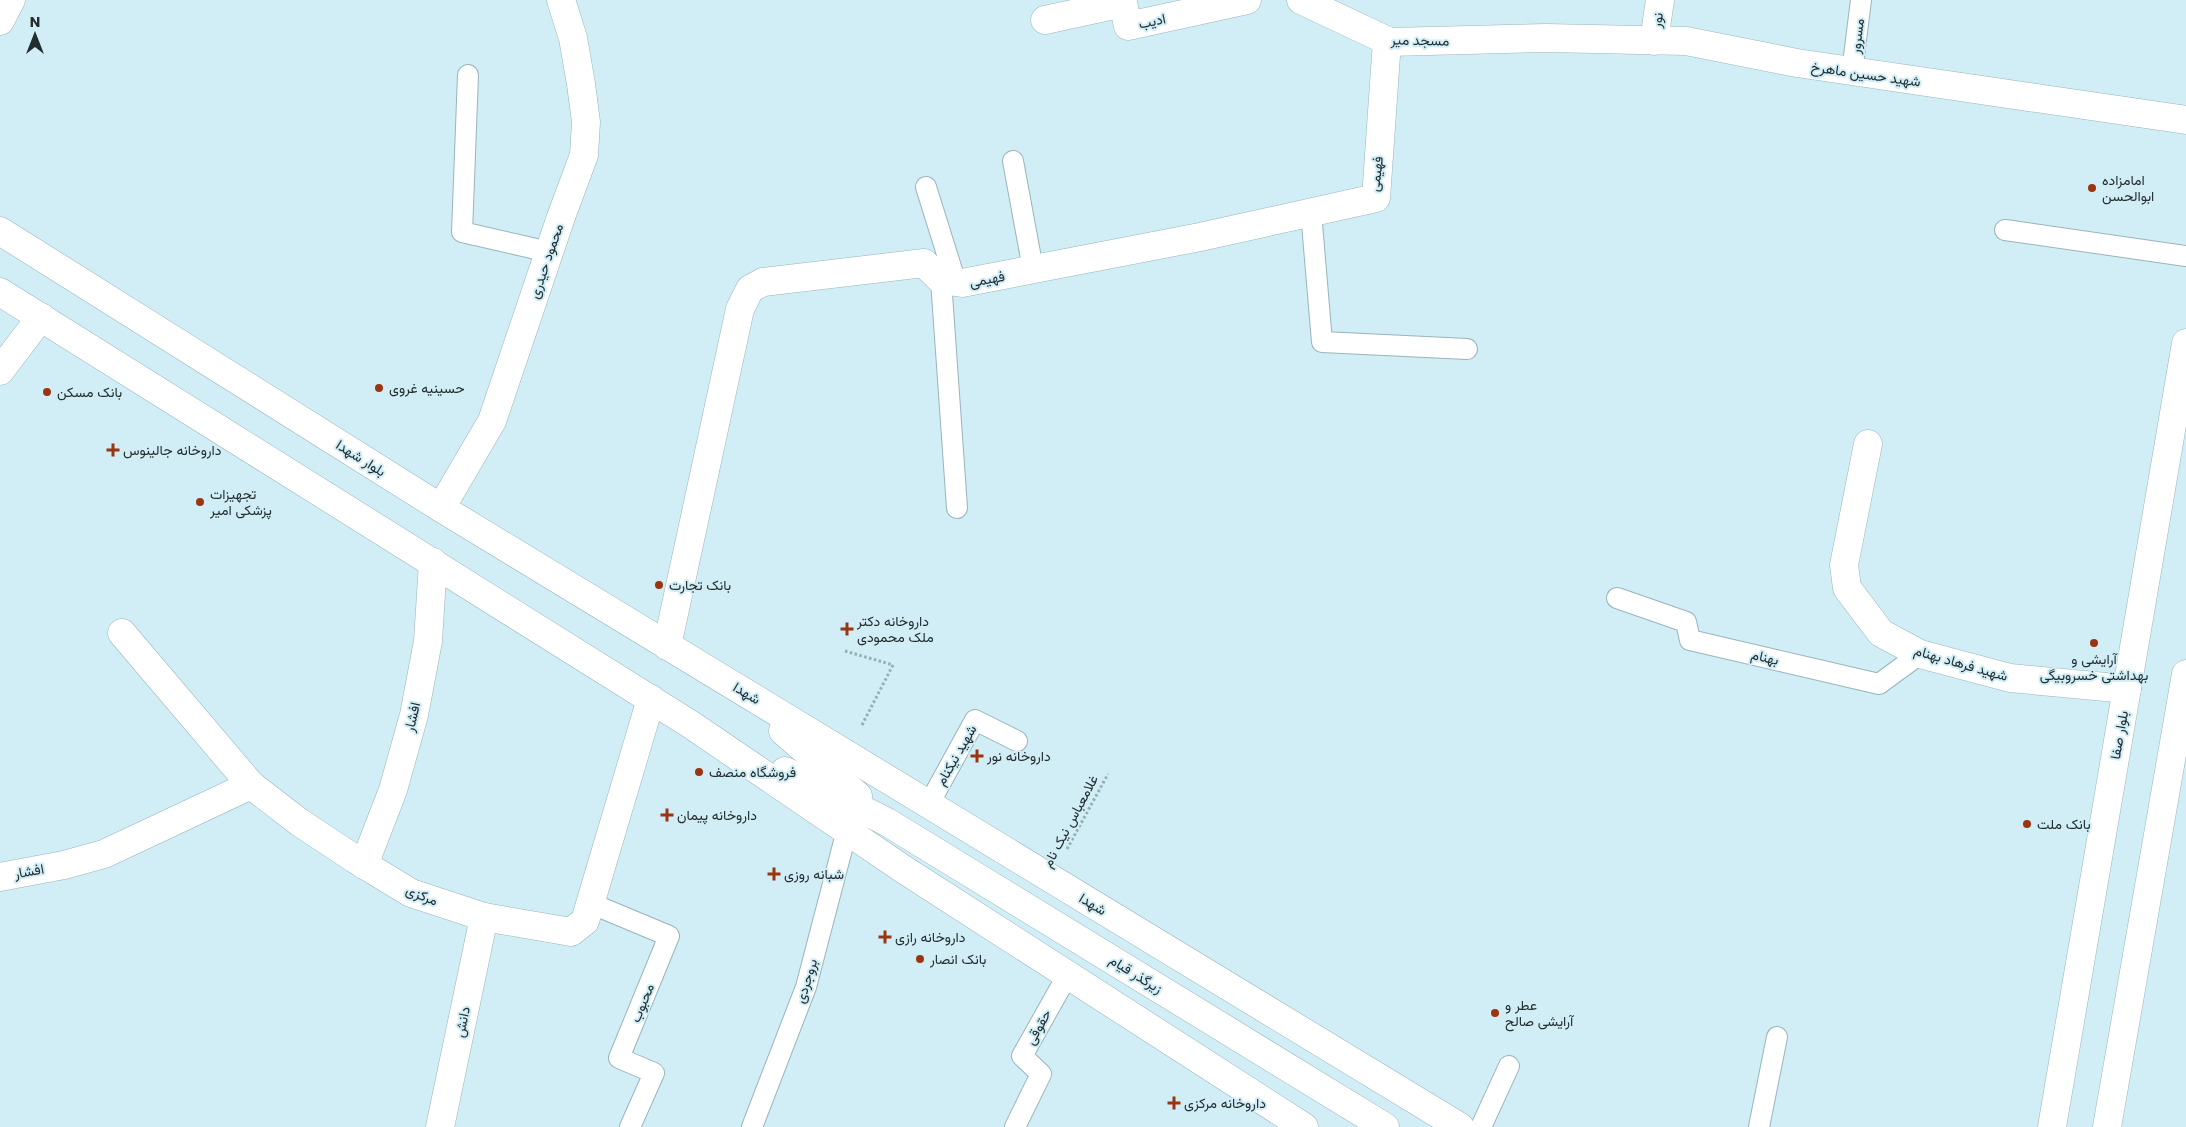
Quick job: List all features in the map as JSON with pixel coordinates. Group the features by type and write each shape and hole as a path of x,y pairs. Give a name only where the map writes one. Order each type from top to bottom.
{"main road":[{"path":"0,21 11,0"},
{"name":"محمود حیدری","path":"441,508 492,421 584,155 586,122 574,38 561,0"},
{"name":"ادیب","path":"1045,20 1123,1 1128,26 1247,0"},
{"name":"مسجد میر","path":"1301,0 1387,41 1546,38"},
{"name":"نور","path":"1654,41 1660,0"},
{"name":"شهید حسین ماهرخ","path":"1546,38 1686,41 1797,64 2186,120"},
{"name":"فهیمی","path":"948,281 962,284 1376,198 1387,41"},
{"name":"بلوار شهدا","path":"0,231 441,508 726,680"},
{"path":"667,646 740,309 750,289 763,282 924,263 948,281"},
{"path":"0,292 651,699 1067,976 1304,1127"},
{"path":"0,371 41,318"},
{"name":"بلوار صفا","path":"2052,1127 2186,343"},
{"name":"شهید فرهاد بهنام","path":"1868,444 1844,565 1847,588 1881,633 1920,654 2010,678 2127,689"},
{"name":"افشار","path":"364,865 393,790 414,716 428,641 433,562"},
{"name":"مرکزی","path":"122,633 251,785 299,822 364,865 411,893 484,917 571,932 585,921 651,699"},
{"path":"2107,1127 2186,674"},
{"path":"726,680 887,822"},
{"name":"شهدا","path":"726,680 1460,1127"},
{"path":"690,724 887,822"},
{"name":"افشار","path":"0,877 64,865 104,854 251,785"},
{"name":"زیرگذر قیام","path":"887,822 1385,1127"},
{"name":"دانش","path":"440,1127 484,917"}],"lane":[{"name":"مسرور","path":"1852,72 1861,0"},
{"path":"468,75 462,232 549,252"},
{"path":"1012,160 1033,269"},
{"path":"926,187 948,281 957,508"},
{"path":"1311,212 1322,342 1466,349"},
{"path":"2004,230 2186,256"},
{"name":"بهنام","path":"1616,598 1686,622 1690,640 1879,684 1920,654"},
{"name":"شهید نیکنام","path":"929,804 975,720 1017,741"},
{"name":"بروجردی","path":"752,1127 806,987 847,830"},
{"name":"محبوب","path":"590,903 669,936 619,1058 654,1073 630,1127"},
{"name":"حقوقی","path":"1015,1127 1041,1074 1022,1056 1067,976"},
{"path":"1759,1127 1777,1037"},
{"path":"1481,1127 1509,1066"}],"path":[{"path":"845,651 893,665 847,754"},
{"name":"غلامعباس نیک نام","path":"1052,879 1108,774"}],"place":[{"name":"امامزاده ابوالحسن","path":"2092,188"},
{"name":"حسینیه غروی","path":"379,388"},
{"name":"بانک مسکن","path":"47,392"},
{"name":"داروخانه جالینوس","path":"113,450"},
{"name":"تجهیزات پزشکی امیر","path":"200,502"},
{"name":"بانک تجارت","path":"659,585"},
{"name":"داروخانه دکتر ملک محمودی","path":"847,629"},
{"name":"آرایشی و بهداشتی خسروبیگی","path":"2094,643"},
{"name":"داروخانه نور","path":"977,756"},
{"name":"فروشگاه منصف","path":"699,772"},
{"name":"داروخانه پیمان","path":"667,815"},
{"name":"بانک ملت","path":"2027,824"},
{"name":"شبانه روزی","path":"774,874"},
{"name":"داروخانه رازی","path":"885,937"},
{"name":"بانک انصار","path":"920,959"},
{"name":"عطر و آرایشی صالح","path":"1495,1013"},
{"name":"داروخانه مرکزی","path":"1174,1103"}]}
